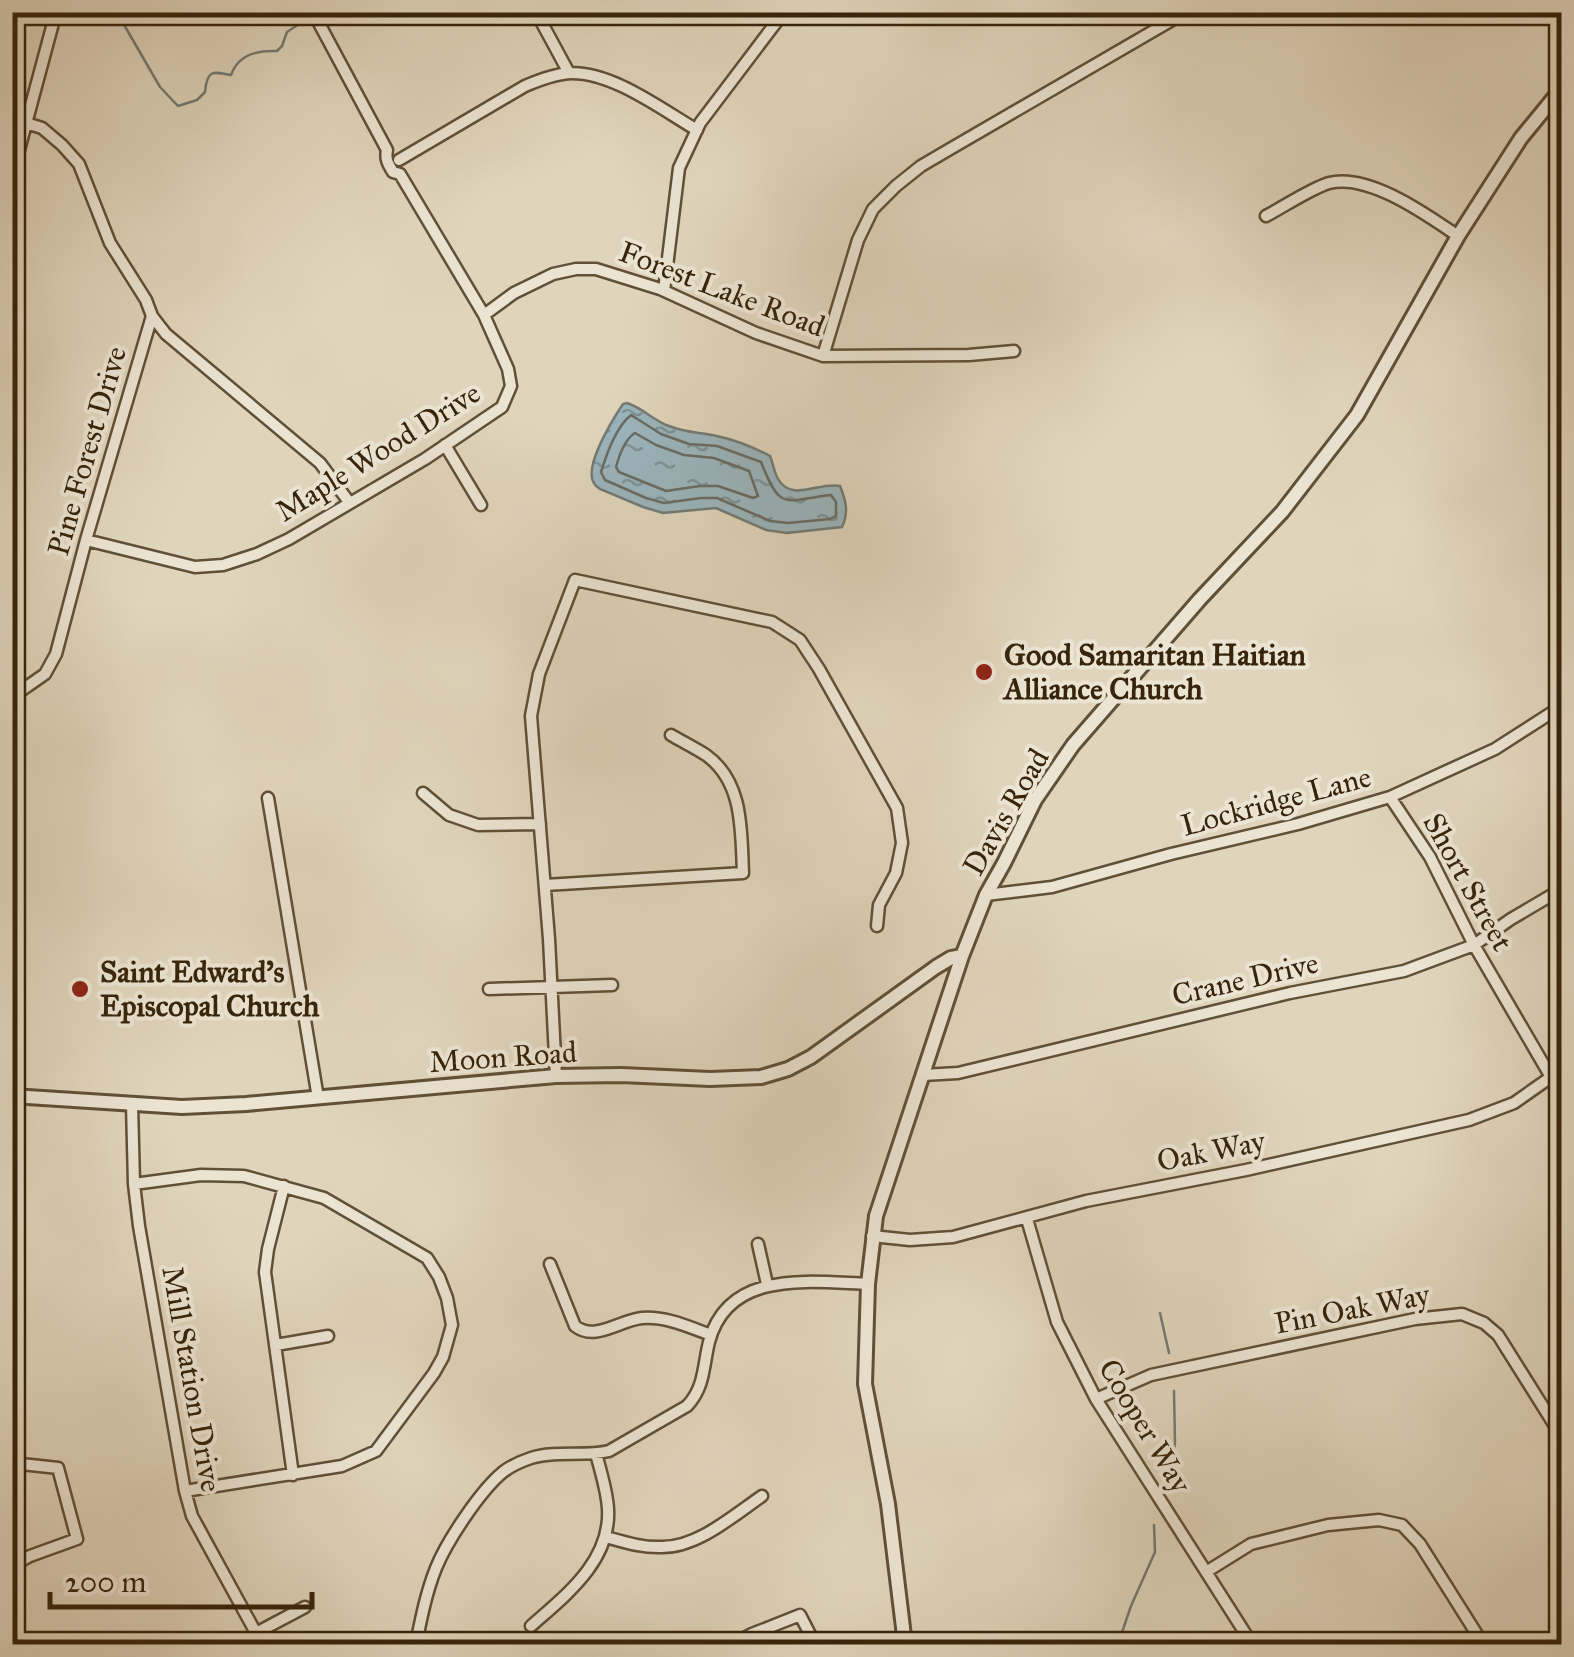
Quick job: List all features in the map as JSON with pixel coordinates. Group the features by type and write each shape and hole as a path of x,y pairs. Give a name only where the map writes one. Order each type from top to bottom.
{"street":[{"path":"12,176 56,12"},
{"name":"Maple Wood Drive","path":"86,540 195,567 223,565 257,554 445,445 502,407 512,386 484,315 400,174 389,166 386,150 313,12"},
{"path":"536,12 569,73"},
{"path":"664,291 679,168 697,130 784,12"},
{"path":"824,356 858,240 874,209 896,186 936,158 1186,12"},
{"path":"400,174 400,160 524,86 569,73 606,79 697,130"},
{"name":"Davis Road","path":"905,1644 888,1504 865,1384 872,1236 962,956 986,896 1035,800 1074,746 1200,599 1282,512 1358,415 1458,236 1521,138 1562,88"},
{"path":"26,124 42,128 78,164 110,243 166,334 320,463 349,502"},
{"name":"Maple Wood Drive","path":"386,150 396,153 400,160"},
{"path":"1266,216 1328,184 1349,182 1401,198 1458,236"},
{"name":"Forest Lake Road","path":"484,315 514,293 553,274 596,269 664,291 756,333 824,356 1014,351"},
{"name":"Pine Forest Drive","path":"12,697 34,684 52,664 152,316"},
{"path":"445,445 481,505"},
{"path":"556,1076 530,716 539,674 575,580 772,622 800,640 896,808 902,843 896,873 879,905 877,926"},
{"name":"Lockridge Lane","path":"986,896 1052,887 1390,797 1495,749 1562,706"},
{"path":"545,885 743,873 740,810 730,781 709,757 671,735"},
{"path":"422,794 449,815 478,825 540,824"},
{"name":"Short Street","path":"1390,797 1430,856 1474,945 1562,1096"},
{"path":"268,798 318,1098"},
{"name":"Crane Drive","path":"923,1075 958,1073 1290,993 1404,971 1474,945 1562,889"},
{"name":"Moon Road","path":"12,1096 182,1108 556,1076 743,1079 778,1073 812,1057 944,962 962,956"},
{"path":"489,988 612,986"},
{"name":"Oak Way","path":"872,1236 910,1240 953,1237 1086,1201 1470,1120 1514,1102 1551,1078"},
{"name":"Mill Station Drive","path":"132,1104 134,1184 185,1491 192,1516 262,1644"},
{"path":"134,1184 201,1176 244,1176 324,1198 428,1258 447,1298 452,1325 434,1374 376,1451 342,1466 185,1491"},
{"path":"284,1186 265,1272 293,1475"},
{"name":"Cooper Way","path":"1028,1218 1057,1322 1096,1399 1252,1644"},
{"path":"758,1244 767,1284"},
{"path":"550,1264 575,1326 582,1332 596,1333 636,1318 648,1318 711,1335"},
{"path":"416,1644 436,1566 465,1518 506,1470 534,1457 609,1451 678,1412 694,1398 704,1378 711,1335 725,1311 739,1298 767,1284 868,1284"},
{"name":"Pin Oak Way","path":"1096,1399 1151,1375 1415,1319 1462,1314 1484,1323 1498,1335 1562,1437"},
{"path":"276,1344 328,1336"},
{"path":"531,1626 576,1586 599,1555 606,1537 608,1511 596,1454"},
{"path":"12,1464 58,1468 77,1539 12,1566"},
{"path":"606,1537 649,1547 682,1544 762,1496"},
{"path":"1206,1572 1252,1544 1328,1525 1379,1520 1402,1525 1420,1544 1483,1644"},
{"path":"256,1633 304,1607"},
{"path":"733,1644 800,1615 814,1644"}],"water":[{"path":"627,403 669,426 730,440 770,456 778,479 791,490 840,486 846,506 842,527 787,533 766,530 716,508 663,513 600,489 594,484 592,466 613,420"}],"waterway":[{"path":"122,12 123,23 160,87 178,106 197,100 212,74 231,75 249,55 277,51 287,32 305,20"},
{"path":"1160,1313 1169,1353"},
{"path":"1169,1481 1175,1443 1174,1391"},
{"path":"1118,1644 1155,1552 1154,1525"}],"place":[{"name":"Good Samaritan Haitian Alliance Church","path":"984,672"},
{"name":"Saint Edward's Episcopal Church","path":"80,989"}]}
